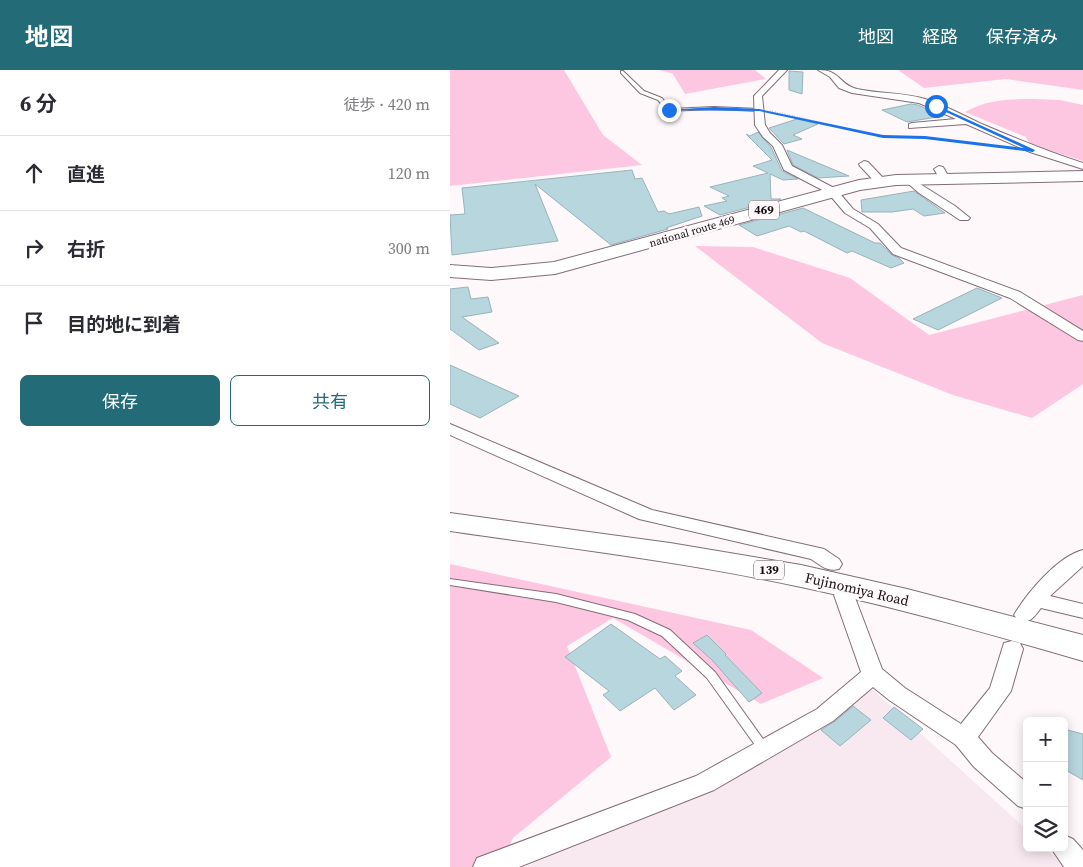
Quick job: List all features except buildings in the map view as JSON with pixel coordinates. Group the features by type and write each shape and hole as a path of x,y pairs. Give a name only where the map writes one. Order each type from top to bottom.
{"highway":[{"name":"national route 469","path":"450,272 516,274 555,268 832,191 880,182 909,180 942,174 1083,176"},
{"name":"Fujinomiya Road","path":"450,522 565,538 801,576 942,609 1083,648"},
{"path":"450,539 663,564 801,576"}],"street":[{"path":"783,70 758,96 760,125 777,145 788,168 832,191 849,211 874,226 897,251 1015,295 1083,338"},
{"path":"822,70 833,75 842,86 855,91 922,101 1033,150 1083,166"},
{"path":"912,126 967,121"},
{"path":"864,164 880,182"},
{"path":"909,180 919,189 952,208 964,218"},
{"path":"450,429 646,515 817,554 832,564"},
{"path":"1083,556 1062,571 1030,608 1083,611"},
{"path":"844,595 873,674 896,694 964,738 983,760 1023,795"},
{"path":"964,738 1000,691 1012,649"},
{"path":"487,867 705,783 825,715 873,674"},
{"path":"1068,852 1081,867"}],"lane":[{"path":"622,72 642,92 660,99 669,110 714,108 759,110"},
{"path":"450,582 556,598 631,616 666,633 711,675 764,749"}],"path":[{"path":"759,110 883,137 925,138 993,145"}],"shaded area":[{"path":"450,70 564,70 603,135 642,165 450,186"},
{"path":"660,70 755,70 766,79 685,94 673,74"},
{"path":"898,70 1083,70 1083,90 1006,79 924,88"},
{"path":"1035,99 1060,100 1083,105 1083,161 1030,144 1026,137 965,112 990,102"},
{"path":"695,246 753,247 850,278 929,335 1083,295 1083,384 1032,418 953,395 822,343"},
{"path":"450,564 751,630 823,678 761,704 613,618 567,646 611,757 513,838 500,867 450,867"},
{"path":"873,690 1023,826 1023,852 1050,852 1063,867 526,867"}],"route":[{"path":"669,110 714,108 759,110 780,113 801,120 883,137 925,138 1033,150 936,106"}]}
